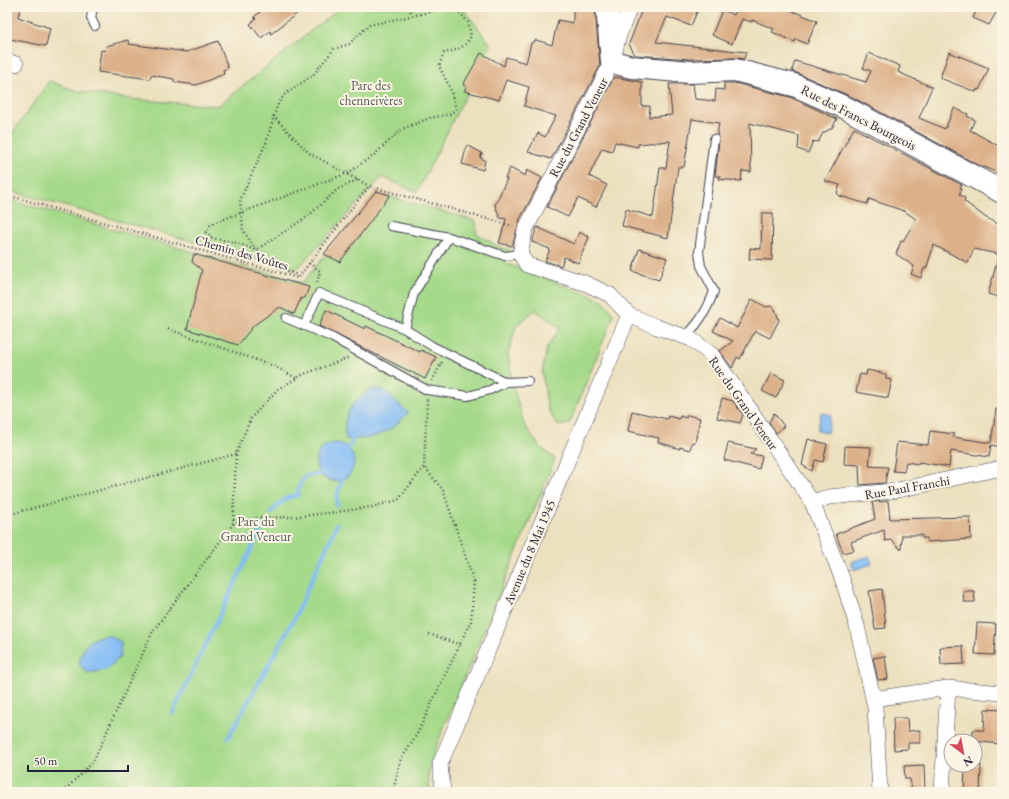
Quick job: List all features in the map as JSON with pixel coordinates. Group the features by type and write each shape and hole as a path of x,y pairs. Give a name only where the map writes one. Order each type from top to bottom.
{"main road":[{"path":"607,7 612,62"},
{"name":"Rue des Francs Bourgeois","path":"612,62 632,67 690,72 735,70 794,85 846,108 1002,192"}],"street":[{"name":"Rue du Grand Veneur","path":"630,7 619,35 612,62 525,230 520,254 527,265 585,283 610,295 630,315 691,339 712,355 812,502 837,564 857,626 877,722 880,792"},
{"name":"Avenue du 8 Mai 1945","path":"443,792 440,764 630,315"},
{"name":"Rue Paul Franchi","path":"812,502 829,497 893,492 1002,468"},
{"path":"873,699 948,688 1002,693"},
{"path":"942,792 948,688"}],"lane":[{"path":"93,7 91,18 95,26"},
{"path":"684,337 691,331 708,306 714,290 701,266 699,252 714,139"},
{"path":"391,226 449,237 505,256 520,254"},
{"path":"405,329 414,293 449,237"},
{"path":"304,326 319,293 405,329 447,353 506,382"},
{"path":"286,318 332,338 427,390 468,396 490,390 506,382 528,381"}],"path":[{"path":"410,7 411,15"},
{"path":"256,250 243,230 240,200 266,142 273,116 284,95 313,75 334,49 349,44 369,25 430,12 440,7"},
{"path":"299,276 274,264 256,250 237,243 212,238 206,232 211,224 348,173 374,155 402,129 430,118 450,114 456,109 450,88 439,66 444,54 462,48 467,44 472,36 468,22 455,7"},
{"path":"273,116 309,152 369,186 525,230"},
{"path":"256,250 307,217 338,189 357,180"},
{"name":"Chemin des Voûtes","path":"7,195 298,278 369,186"},
{"path":"309,263 320,271 316,281 319,293"},
{"path":"168,329 274,366 296,378"},
{"path":"233,524 256,518 292,517 372,507 398,500 424,467 427,390 447,353"},
{"path":"63,792 93,762 153,631 233,524 236,454 251,418 278,389 296,378 360,354"},
{"path":"7,515 236,454"},
{"path":"393,792 400,760 416,736 472,621 474,582 443,490 424,467"},
{"path":"429,634 461,645"}],"green space":[{"name":"Parc des chenneivères","path":"341,7 462,7 491,45 417,192 382,177 296,270 7,190 7,141 49,81 77,91 129,99 218,106"},
{"name":"Parc du Grand Veneur","path":"377,193 476,221 476,233 497,246 510,250 505,263 603,300 614,315 569,424 558,426 548,410 542,373 547,347 560,328 535,310 516,326 508,354 514,389 524,424 539,446 555,459 435,749 428,774 430,792 7,792 7,199 302,283"}],"water":[{"path":"371,389 384,390 408,413 387,431 373,437 346,439 345,423 353,404"},
{"path":"821,412 831,415 827,433 817,431"},
{"path":"335,443 348,449 354,462 348,475 335,481 322,475 316,462 322,449"},
{"path":"869,556 872,564 854,570 851,562"},
{"path":"108,635 121,642 120,657 106,670 87,673 79,664 82,652 91,640"}],"building":[{"path":"9,7 21,9 18,17 50,28 46,46 10,39 7,44 7,12"},
{"path":"266,7 305,7 271,34 270,31 261,38 250,24 256,19 254,17"},
{"path":"573,7 595,7 600,66 551,159 528,152 538,133 545,137 556,116 524,106 529,87 506,80 499,100 464,91 466,87 463,85 481,53 504,66 506,57 526,63 531,43 536,40 552,45 558,20 573,23"},
{"path":"643,7 699,7 691,26 667,17 656,42 746,52 744,59 690,59 635,55 629,44"},
{"path":"738,7 783,7 817,21 807,44 796,39 795,42 772,32 774,29 752,20 752,22 742,19 732,44 712,35 722,10 734,15"},
{"path":"978,7 987,7 997,11 989,25 973,18"},
{"path":"128,40 129,44 187,52 218,41 228,68 223,70 224,74 196,85 174,82 174,79 151,75 150,79 98,72 101,50 105,51 106,46"},
{"path":"949,52 989,68 979,90 977,89 976,92 940,78"},
{"path":"869,53 900,66 898,72 932,87 919,118 945,129 954,108 968,114 967,116 975,120 970,130 1002,148 1002,175 985,167 984,168 852,97 792,71 795,61 866,82 871,71 863,68"},
{"path":"614,77 642,82 642,106 650,106 649,117 672,115 669,84 693,84 695,99 715,101 716,89 724,90 724,83 734,83 790,97 837,119 832,128 823,133 818,142 813,141 808,153 798,149 799,136 750,123 751,172 742,171 741,181 719,179 720,176 715,176 719,140 717,135 719,123 692,119 684,167 678,167 668,238 622,226 626,209 653,217 660,168 666,168 670,141 638,144 638,147 615,142 612,151 602,148 589,176 607,185 596,207 578,198 568,217 547,207"},
{"path":"854,128 962,185 960,188 962,189 959,194 965,198 964,201 985,217 1002,226 1002,255 974,249 968,263 934,245 926,269 924,268 921,278 911,274 914,266 896,254 901,241 903,241 916,219 904,211 869,199 867,204 840,196 837,193 840,185 825,181"},
{"path":"467,145 482,153 480,158 485,160 483,170 462,164"},
{"path":"510,168 525,176 527,170 542,178 520,219 512,246 499,243 506,219 500,218 495,205 507,179 505,178"},
{"path":"376,191 390,195 340,262 324,254"},
{"path":"762,213 773,213 772,260 749,259 750,248 761,249"},
{"path":"537,227 574,244 579,232 589,237 578,263 564,257 561,266 545,261 550,249 532,242"},
{"path":"639,249 667,258 659,280 632,271"},
{"path":"194,254 309,287 305,298 301,298 294,314 280,307 254,325 238,345 187,329 202,270 192,262"},
{"path":"999,255 1002,256 1002,288 999,297 988,294"},
{"path":"752,299 766,307 770,306 775,309 779,320 770,338 755,331 740,359 737,357 732,368 720,351 733,341 713,331 720,318 737,328"},
{"path":"326,310 365,329 366,326 420,352 421,350 436,357 425,379 319,326"},
{"path":"867,370 886,374 886,379 892,380 888,398 856,392 860,374 866,375"},
{"path":"771,373 785,380 776,398 762,391"},
{"path":"722,398 733,401 743,415 740,423 717,418"},
{"path":"996,409 1002,410 1002,447 991,445 989,457 951,451 949,467 919,462 918,464 906,462 904,472 893,471 897,442 928,445 930,431 954,434 953,437 991,443"},
{"path":"632,411 667,419 668,416 679,419 680,416 686,418 687,415 700,418 695,443 692,442 690,450 680,447 680,449 658,442 659,438 628,431"},
{"path":"774,413 784,426 776,433 769,422"},
{"path":"808,439 827,444 823,462 815,460 812,471 802,465"},
{"path":"728,443 756,449 750,454 762,456 759,469 724,460"},
{"path":"845,446 871,447 869,466 888,467 885,483 860,485 859,465 844,464"},
{"path":"888,501 890,519 970,517 971,539 927,542 927,538 922,538 922,535 902,535 901,550 892,540 885,541 884,530 851,542 854,550 843,553 836,534 875,519 872,502"},
{"path":"882,589 886,628 875,629 869,591"},
{"path":"963,591 974,591 975,602 964,602"},
{"path":"977,623 996,624 994,655 975,654"},
{"path":"963,646 964,664 941,665 940,647"},
{"path":"885,656 888,679 878,680 873,658"},
{"path":"985,709 1001,710 1000,744 983,742 983,733 973,733 973,730 984,730"},
{"path":"893,718 907,718 908,731 920,730 920,743 908,743 908,749 894,750"},
{"path":"924,765 925,791 912,791 910,779 905,779 904,766"},
{"path":"965,773 981,773 980,792 964,792"}],"waterway":[{"path":"348,449 353,439"},
{"path":"271,513 280,503 286,499 298,495 299,486 305,476 320,474"},
{"path":"337,505 337,495 342,480"},
{"path":"228,738 295,617 337,524"},
{"path":"172,714 263,525"}]}
